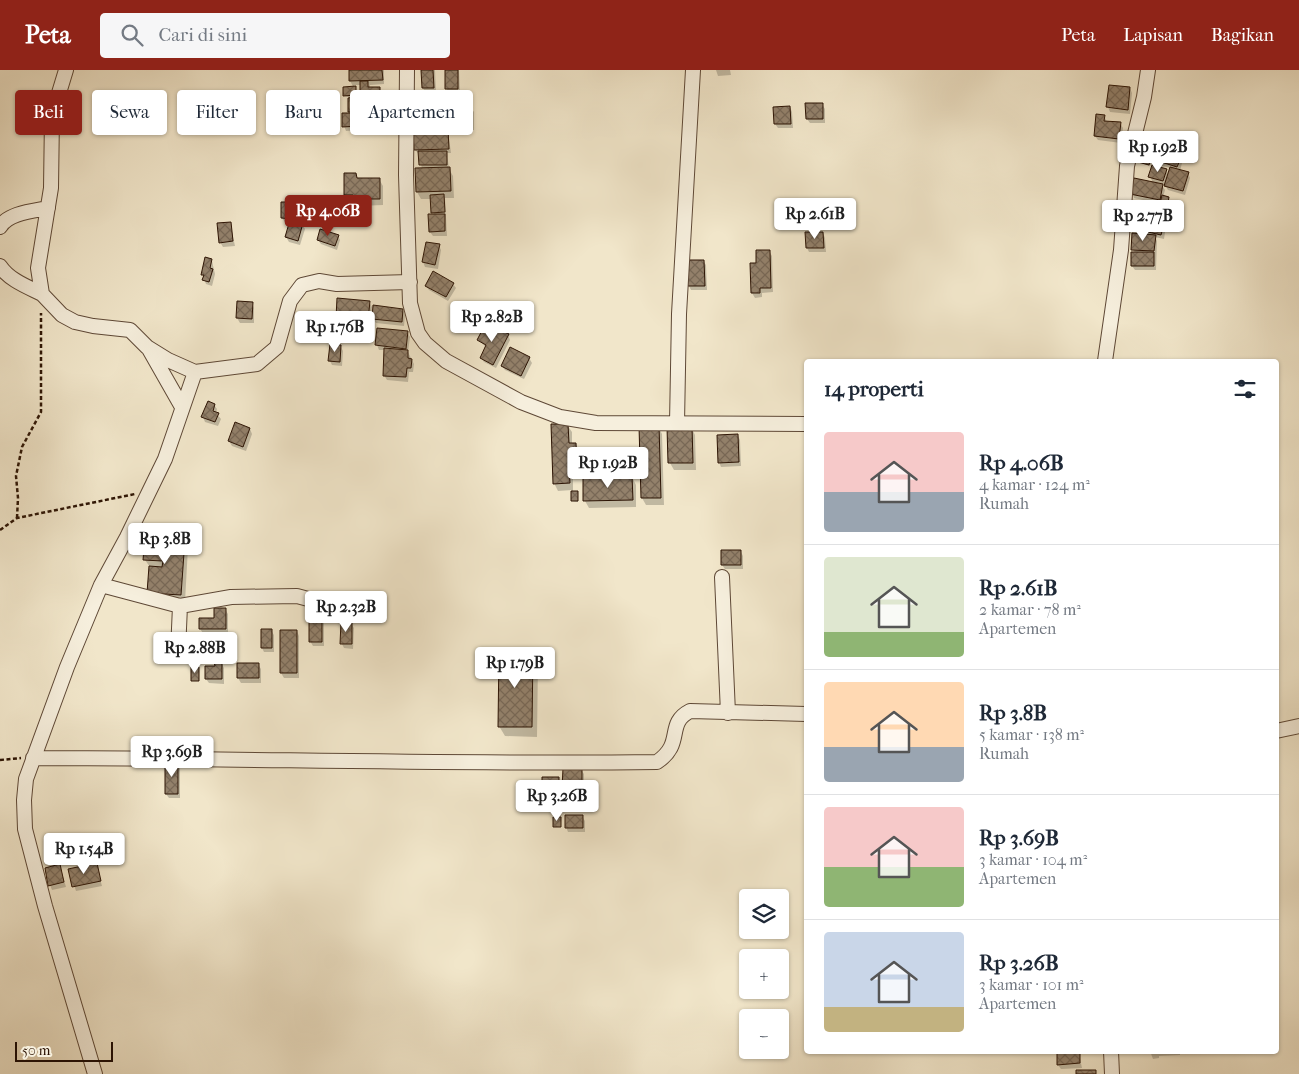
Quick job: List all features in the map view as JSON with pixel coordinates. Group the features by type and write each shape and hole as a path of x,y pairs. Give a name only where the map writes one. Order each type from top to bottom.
{"street":[{"path":"46,299 38,268 51,188 52,116 66,70"},
{"path":"407,70 406,175 410,303 413,320 425,344 446,361 478,380 521,402 560,417 596,424 804,424"},
{"path":"677,423 679,314 694,70"},
{"path":"1105,359 1121,250 1127,166 1144,97 1148,70"},
{"path":"0,227 2,223 16,215 48,208"},
{"path":"0,266 3,272 46,299 62,316 75,322 130,330 147,347 168,360 195,372 256,364 277,347 290,301 302,285 319,281 337,284 410,282"},
{"path":"147,347 182,407"},
{"path":"95,1074 45,906 25,829 24,800 26,779 66,667 101,585 128,537 164,459 195,372"},
{"path":"722,577 728,712"},
{"path":"101,585 180,606 231,597 297,596 312,600 339,615"},
{"path":"178,651 180,606"},
{"path":"33,758 204,758 487,764 657,762 668,754 675,742 675,729 681,715 690,711 804,714"},
{"path":"1279,729 1299,726"},
{"path":"1111,1054 1112,1074"}],"path":[{"path":"17,518 16,476 22,447 41,412 41,312 46,299"},
{"path":"0,530 17,518 148,491"},
{"path":"0,760 33,758"}],"building":[{"path":"349,70 382,70 383,80 349,81"},
{"path":"421,70 433,70 434,88 422,88"},
{"path":"445,70 458,70 458,89 445,89"},
{"path":"360,81 368,81 368,87 380,87 380,90 360,90"},
{"path":"1109,85 1130,87 1128,110 1106,107"},
{"path":"356,86 356,90 350,90 350,95 343,96 343,87"},
{"path":"348,98 350,98 350,112 348,112"},
{"path":"805,103 823,103 823,119 806,119"},
{"path":"790,106 791,124 774,124 773,107"},
{"path":"342,113 350,113 350,127 342,127"},
{"path":"1096,114 1105,115 1104,121 1121,122 1119,139 1094,136"},
{"path":"413,135 448,135 449,149 414,150"},
{"path":"1137,149 1152,153 1149,165 1134,161"},
{"path":"418,151 447,151 447,165 419,165"},
{"path":"1161,152 1181,158 1177,167 1158,161"},
{"path":"1152,165 1167,169 1163,181 1148,177"},
{"path":"450,167 451,191 416,192 415,168"},
{"path":"1170,167 1189,172 1183,191 1164,186"},
{"path":"344,173 356,173 357,178 380,178 380,199 354,199 353,195 344,195"},
{"path":"1134,178 1163,184 1160,200 1130,194"},
{"path":"444,194 445,212 431,213 430,195"},
{"path":"1162,195 1169,197 1167,208 1159,207"},
{"path":"281,202 295,202 295,219 281,218"},
{"path":"428,214 445,214 445,231 429,232"},
{"path":"1138,214 1165,220 1161,235 1135,229"},
{"path":"290,220 303,223 298,241 285,237"},
{"path":"231,222 233,241 219,243 217,223"},
{"path":"320,229 339,235 335,246 317,240"},
{"path":"805,232 823,232 824,248 806,248"},
{"path":"1132,233 1156,235 1154,251 1131,250"},
{"path":"426,242 440,244 435,265 422,262"},
{"path":"756,250 770,250 771,288 760,288 760,293 751,293 750,263 756,263"},
{"path":"1131,252 1154,252 1154,266 1131,266"},
{"path":"205,257 212,259 210,268 213,269 209,282 202,280 204,275 201,275"},
{"path":"687,260 704,260 705,286 687,286"},
{"path":"433,271 454,283 446,297 425,286"},
{"path":"337,298 370,301 368,321 336,318"},
{"path":"237,301 253,302 252,319 236,318"},
{"path":"373,305 403,309 402,322 372,319"},
{"path":"486,323 509,334 493,365 480,358 486,345 477,340"},
{"path":"377,328 408,331 406,349 375,345"},
{"path":"330,344 341,345 340,362 328,361"},
{"path":"510,347 530,357 521,376 501,366"},
{"path":"384,348 408,350 408,358 412,359 411,368 407,368 406,377 383,376"},
{"path":"208,401 215,404 213,411 219,413 215,422 201,417"},
{"path":"235,422 250,428 243,447 228,441"},
{"path":"551,424 568,424 569,443 576,443 577,462 569,463 570,483 553,484"},
{"path":"659,425 661,498 641,498 639,426"},
{"path":"692,426 693,463 668,463 667,427"},
{"path":"738,434 739,462 718,463 717,435"},
{"path":"632,476 633,500 583,501 583,477"},
{"path":"571,491 578,491 578,501 571,501"},
{"path":"145,536 185,539 181,595 147,593 149,566 162,567 163,561 143,560"},
{"path":"721,550 741,550 741,565 721,565"},
{"path":"214,608 226,608 226,629 199,629 199,618 214,618"},
{"path":"309,616 322,617 322,642 309,642"},
{"path":"341,622 352,622 352,644 340,644"},
{"path":"261,629 272,629 272,648 261,648"},
{"path":"280,630 297,630 297,673 280,673"},
{"path":"212,637 228,637 228,658 212,658"},
{"path":"499,651 533,651 532,727 498,727"},
{"path":"214,662 222,662 222,679 205,679 205,666 215,666"},
{"path":"237,663 259,663 259,678 237,678"},
{"path":"191,667 199,667 199,681 191,681"},
{"path":"165,763 178,763 178,794 165,794"},
{"path":"563,768 582,768 582,789 562,789"},
{"path":"542,777 559,777 559,804 542,803"},
{"path":"566,795 583,795 582,803 566,803"},
{"path":"565,815 583,815 583,828 565,828"},
{"path":"553,817 561,817 561,827 553,827"},
{"path":"97,863 101,881 72,887 68,869"},
{"path":"60,864 64,882 48,886 45,868"},
{"path":"1057,1054 1080,1054 1080,1063 1057,1065"},
{"path":"1076,1070 1096,1070 1096,1074 1076,1074"}]}
